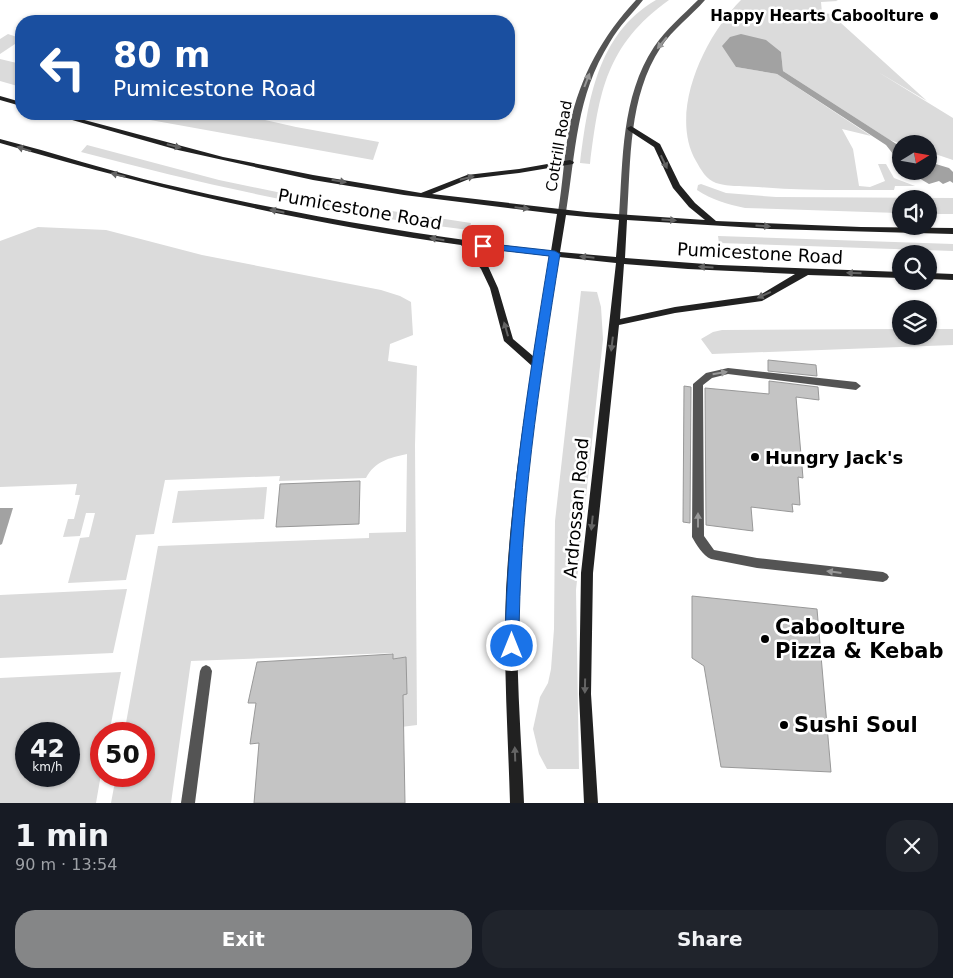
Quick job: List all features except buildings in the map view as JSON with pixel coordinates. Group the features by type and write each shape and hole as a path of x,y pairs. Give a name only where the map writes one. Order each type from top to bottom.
{"main road":[{"path":"0,98 15,102"},
{"name":"Pumicestone Road","path":"77,120 222,159 422,195 562,212 714,224 857,230 953,231"},
{"path":"631,128 657,146 676,186 692,205 714,224"},
{"name":"Pumicestone Road","path":"0,141 49,156 206,197 304,217 464,243 672,265 892,275"},
{"path":"422,195 466,177 519,172 570,162"},
{"name":"Cottrill Road","path":"555,254 562,212"},
{"name":"Ardrossan Road","path":"591,803 585,694 587,573 615,323 623,216"},
{"path":"464,243 485,268 494,288 509,341 536,365"},
{"path":"516,803 512,592 521,481 536,365 555,254"},
{"path":"615,323 675,310 762,298 807,272"},
{"path":"937,276 953,277"}],"street":[{"name":"Cottrill Road","path":"562,212 574,123 585,84 607,40 619,22 640,0"},
{"path":"623,216 634,100 645,70 653,55 683,19 702,0"},
{"path":"856,386 728,371 709,374 698,384 698,537 712,554 757,563 883,577"},
{"path":"188,803 206,671"}],"shaded area":[{"path":"656,0 669,0 631,34 619,53 609,72 602,92 590,164 580,163 592,93 608,50 620,31 636,14"},
{"path":"741,0 838,1 821,2 822,13 831,14 927,101 878,72 953,118 953,160 938,155 938,135 892,135 892,141 890,140 783,71 781,52 736,67 777,74 871,136 842,129 853,149 859,186 870,187 885,181 878,164 886,164 892,174 892,180 899,180 915,186 895,186 894,190 792,189 726,185 709,179 696,161 688,141 686,120 688,98 694,76 704,54 715,33"},
{"path":"8,34 15,36 15,44 0,54 0,39"},
{"path":"741,34 766,40 781,52 783,71 892,141 892,153 886,145 777,74 736,67 722,46 730,37"},
{"path":"0,59 15,63 15,85 0,81"},
{"path":"150,120 265,120 379,142 373,160"},
{"path":"87,145 219,180 306,198 471,223 469,230 371,216 274,198 81,152"},
{"path":"938,165 949,168 953,172 953,183 950,181 943,184 939,181 929,184 922,180 938,180"},
{"path":"701,184 726,193 776,197 892,198 892,213 745,208 708,196 697,190 698,185"},
{"path":"937,198 953,198 953,214 937,214"},
{"path":"38,227 106,230 202,255 381,290 411,302 413,335 390,344 388,361 417,366 415,445 417,725 393,728 392,695 407,694 405,657 393,659 392,653 191,661 171,803 111,803 114,787 155,787 155,722 126,722 158,546 369,538 369,533 406,532 407,454 378,464 366,478 279,481 280,476 165,480 154,534 136,535 126,580 68,583 80,538 89,537 95,513 86,513 80,536 63,537 68,519 74,519 80,495 75,495 77,484 0,487 0,241"},
{"path":"718,236 953,244 953,251 937,250 937,245 892,245 892,249 719,243"},
{"path":"581,291 597,292 601,307 603,339 576,590 579,769 547,769 539,754 533,729 540,697 548,683 551,669 554,629 555,521"},
{"path":"892,329 892,345 937,345 937,329 953,329 953,345 712,354 701,339 713,332 722,330"},
{"path":"267,487 264,519 172,523 178,491"},
{"path":"0,508 13,508 2,544 0,545"},
{"path":"127,589 113,653 0,658 0,595"},
{"path":"121,672 111,722 90,722 90,787 99,787 96,803 0,803 0,678"}],"place":[{"name":"Happy Hearts Caboolture","path":"934,16"},
{"name":"Hungry Jack's","path":"755,457"},
{"name":"Caboolture Pizza & Kebab","path":"765,639"},
{"name":"Sushi Soul","path":"784,725"}],"route":[{"path":"483,246 555,254 536,365 521,481 512,592 512,646"}]}
